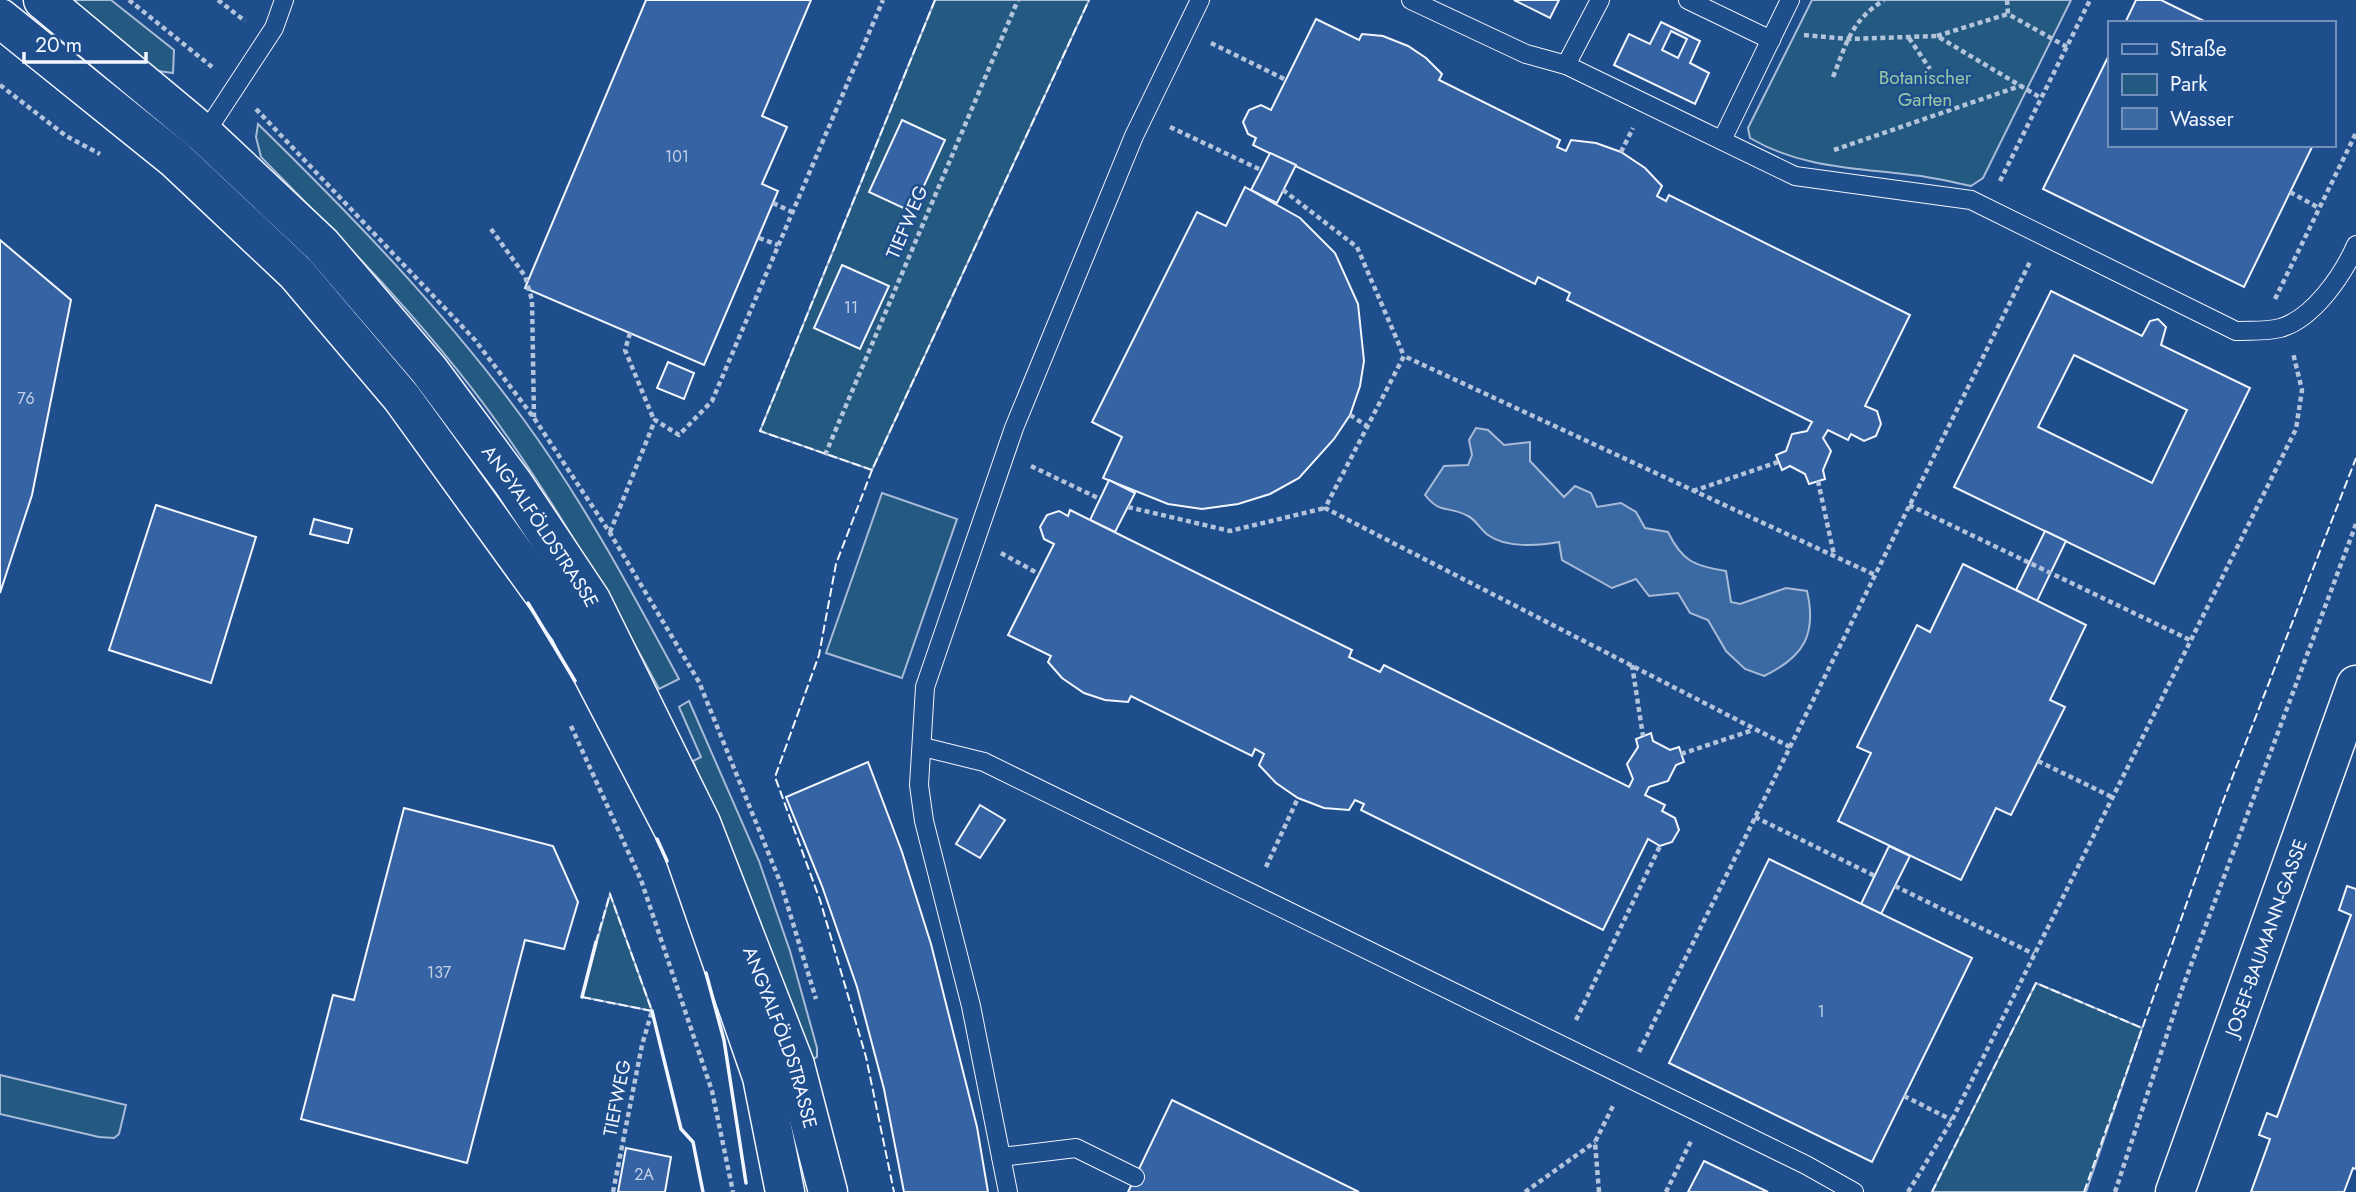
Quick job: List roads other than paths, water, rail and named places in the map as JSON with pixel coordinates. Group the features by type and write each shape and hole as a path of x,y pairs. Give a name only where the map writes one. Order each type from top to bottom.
{"main road":[{"name":"ANGYALFÖLDSTRASSE","path":"43,0 205,135 322,245 429,370 513,482 591,600 701,822 795,1065 828,1192"},
{"name":"ANGYALFÖLDSTRASSE","path":"0,18 175,159 296,273 402,398 569,629 681,844 762,1077 785,1192"},
{"name":"JOSEF-BAUMANN-GASSE","path":"2175,1192 2356,685"}],"lane":[{"path":"175,159 205,135 274,28 284,0"},
{"path":"1008,1192 971,1006 924,821 919,785 925,687 1006,453 1144,115 1200,0"},
{"path":"1411,0 1526,54 1566,65 1795,176 1971,200 2236,331 2281,328 2311,310 2350,259 2356,245"},
{"path":"1566,65 1600,0"},
{"path":"1688,0 1771,40"},
{"path":"1722,141 1790,0"},
{"path":"923,747 984,762 1704,1115 1854,1192"},
{"path":"1001,1157 1076,1148 1135,1177"}],"water":[{"path":"1476,428 1488,430 1504,445 1530,442 1530,461 1564,497 1575,486 1591,493 1597,507 1621,503 1636,512 1645,528 1668,532 1678,550 1690,560 1705,567 1726,571 1731,602 1740,604 1786,588 1807,591 1810,620 1808,632 1798,652 1778,669 1764,676 1745,669 1726,651 1708,620 1690,613 1678,593 1649,596 1636,579 1612,588 1562,560 1559,542 1532,545 1504,542 1488,535 1468,516 1440,508 1425,495 1444,466 1468,465 1472,455 1469,440"}],"park label":[{"name":"Botanischer Garten","path":"1925,88"}]}
